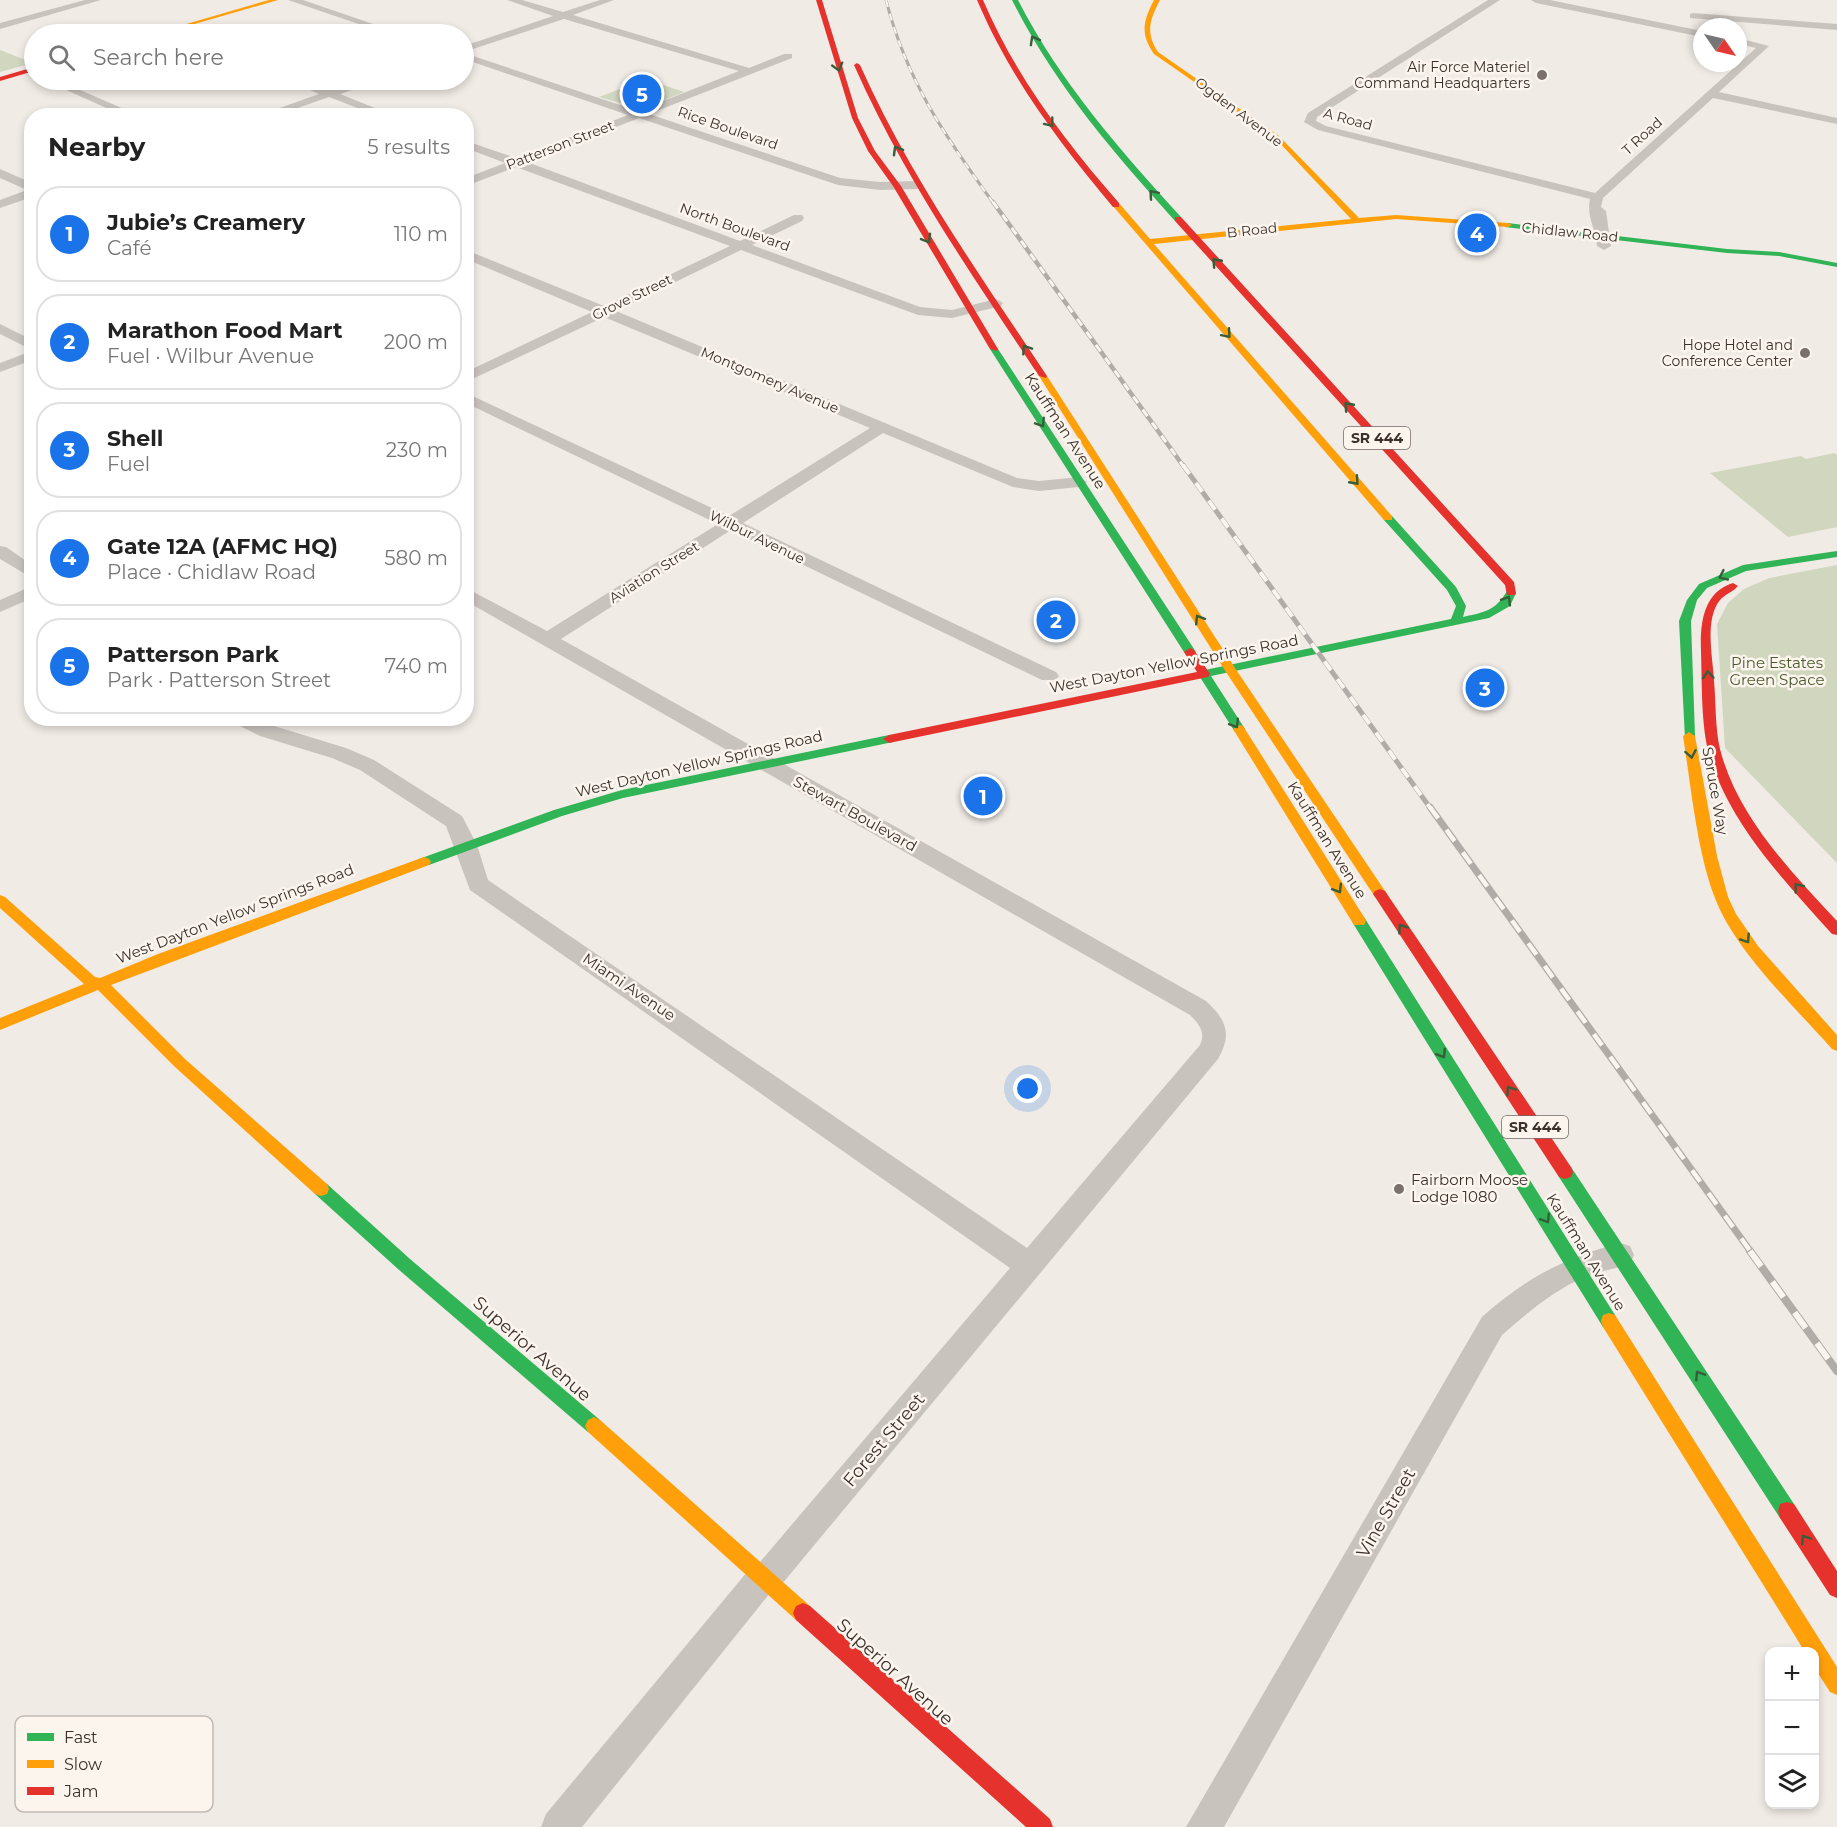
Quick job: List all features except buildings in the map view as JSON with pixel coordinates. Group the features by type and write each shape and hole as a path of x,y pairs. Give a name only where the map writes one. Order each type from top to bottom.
{"street":[{"path":"0,26 96,0"},
{"path":"195,24 275,0"},
{"path":"293,0 366,24"},
{"path":"512,0 749,71"},
{"path":"474,46 609,0"},
{"name":"Kauffman Avenue","path":"819,0 838,71 855,118 872,151 897,186 969,311 1204,674 1837,1685"},
{"name":"SR 444","path":"980,0 986,20 1005,58 1024,88 1099,186 1311,432 1452,589 1461,606 1456,622 1489,615 1500,609 1510,597 1512,591 1510,584 1107,141 1071,96 1040,51 1015,0"},
{"name":"Ogden Avenue","path":"1157,0 1144,25 1144,37 1148,45 1156,53 1277,137 1358,222"},
{"name":"A Road","path":"1495,0 1312,115 1310,122 1322,128 1596,200"},
{"path":"1536,0 1693,32"},
{"path":"1695,18 1693,13 1744,18"},
{"path":"1747,18 1837,27"},
{"name":"T Road","path":"1747,43 1764,46 1747,61"},
{"name":"Kauffman Avenue","path":"852,51 864,84 887,133 917,185 1110,478 1230,669 1620,1255 1837,1588"},
{"name":"Patterson Street","path":"474,179 788,56"},
{"name":"Rice Boulevard","path":"474,59 838,181 863,185 917,185"},
{"name":"T Road","path":"1596,200 1735,72"},
{"path":"0,79 24,73"},
{"path":"73,90 116,108"},
{"path":"320,90 369,108"},
{"path":"285,108 339,90"},
{"path":"1711,94 1837,121"},
{"name":"North Boulevard","path":"474,147 918,311 944,314 969,311 996,303"},
{"path":"0,173 24,184"},
{"path":"0,204 24,196"},
{"path":"1596,200 1593,207 1595,220 1602,236"},
{"name":"Chidlaw Road","path":"1358,222 1396,217 1602,236 1727,251 1779,254 1837,265"},
{"name":"Grove Street","path":"474,374 798,218"},
{"path":"1358,222 1478,237"},
{"name":"B Road","path":"1148,242 1314,224 1358,222"},
{"name":"Chidlaw Road","path":"1449,232 1512,239 1602,236 1706,254 1837,270"},
{"name":"Montgomery Avenue","path":"474,257 1013,482 1039,486 1079,482"},
{"path":"0,328 24,342"},
{"path":"0,368 24,359"},
{"name":"Wilbur Avenue","path":"474,401 1049,676"},
{"name":"Aviation Street","path":"548,639 882,427"},
{"path":"0,551 24,568"},
{"name":"Spruce Way","path":"1837,554 1743,568 1721,576 1703,586 1692,600 1685,621 1689,746 1710,856 1721,897 1730,916 1753,950 1837,1045"},
{"name":"Spruce Way","path":"1779,564 1744,579 1714,600 1705,635 1713,748 1735,801 1803,893 1837,930"},
{"path":"0,607 24,595"},
{"name":"Stewart Boulevard","path":"474,597 1198,1008 1209,1017 1215,1029 1215,1041 1209,1052"},
{"name":"West Dayton Yellow Springs Road","path":"0,1024 100,983 466,845 558,813 622,794 1456,622"},
{"name":"Miami Avenue","path":"257,726 339,753 374,769 455,822 466,845 478,884 1030,1266"},
{"name":"Superior Avenue","path":"0,900 91,982 100,983 180,1064 404,1264 546,1383 1042,1827"},
{"name":"Forest Street","path":"560,1827 762,1577 771,1573 1209,1052"},
{"name":"Vine Street","path":"1204,1827 1492,1326 1524,1299 1576,1268 1620,1255"}],"green space":[{"path":"0,50 24,59 24,65 0,72"},
{"path":"646,79 684,92 642,109 599,97"},
{"path":"1834,453 1837,455 1837,527 1788,537 1710,473 1801,456 1806,459"},
{"name":"Pine Estates Green Space","path":"1837,565 1837,863 1725,748 1717,624 1728,603 1744,589 1769,578"}],"railway":[{"path":"886,0 916,83 959,155 994,204"},
{"path":"993,202 1184,467"},
{"path":"1183,465 1431,809"},
{"path":"1430,807 1751,1252"},
{"path":"1750,1251 1837,1371"}],"traffic: fast":[{"path":"1015,0 1048,60 1067,88 1109,142 1178,219"},
{"path":"1508,225 1727,251 1779,254 1837,265"},
{"path":"994,349 1190,652"},
{"path":"1388,518 1452,589 1461,606 1456,622"},
{"path":"1689,736 1685,621 1692,600 1703,586 1743,568 1837,554"},
{"path":"1239,729 1204,674 1489,615 1506,604 1511,593"},
{"path":"424,862 558,813 622,794 889,739"},
{"path":"1359,921 1609,1321"},
{"path":"1565,1172 1787,1511"},
{"path":"321,1189 404,1264 594,1426"}],"traffic: slow":[{"path":"190,24 275,0"},
{"path":"1157,0 1146,27 1148,39 1156,53 1277,137 1358,222"},
{"path":"1116,205 1388,518"},
{"path":"1147,242 1396,217 1508,225"},
{"path":"1043,376 1230,669"},
{"path":"1230,669 1380,894"},
{"path":"1239,729 1359,921"},
{"path":"1689,736 1710,856 1721,897 1730,916 1753,950 1837,1045"},
{"path":"0,1024 163,958 424,862"},
{"path":"0,900 91,982 100,983 180,1063 321,1189"},
{"path":"1609,1321 1837,1685"},
{"path":"594,1426 803,1613"}],"traffic: jam":[{"path":"819,0 855,118 872,151 897,186 994,349"},
{"path":"980,0 1006,57 1022,83 1075,157 1116,205"},
{"path":"857,65 875,107 918,186 1043,376"},
{"path":"0,79 24,72"},
{"path":"1178,219 1510,584 1511,593"},
{"path":"1733,586 1716,598 1711,607 1707,625 1710,721 1714,749 1733,797 1748,822 1783,869 1837,930"},
{"path":"889,739 1204,674 1190,652"},
{"path":"1380,894 1565,1172"},
{"path":"1787,1511 1837,1588"},
{"path":"803,1613 1042,1827"}],"place":[{"name":"Air Force Materiel Command Headquarters","path":"1542,75"},
{"name":"Patterson Park","path":"642,94"},
{"name":"Gate 12A (AFMC HQ)","path":"1477,233"},
{"name":"Hope Hotel and Conference Center","path":"1805,353"},
{"name":"Marathon Food Mart","path":"1056,620"},
{"name":"Shell","path":"1485,688"},
{"name":"Jubie’s Creamery","path":"983,796"},
{"name":"Fairborn Moose Lodge 1080","path":"1399,1189"}]}
